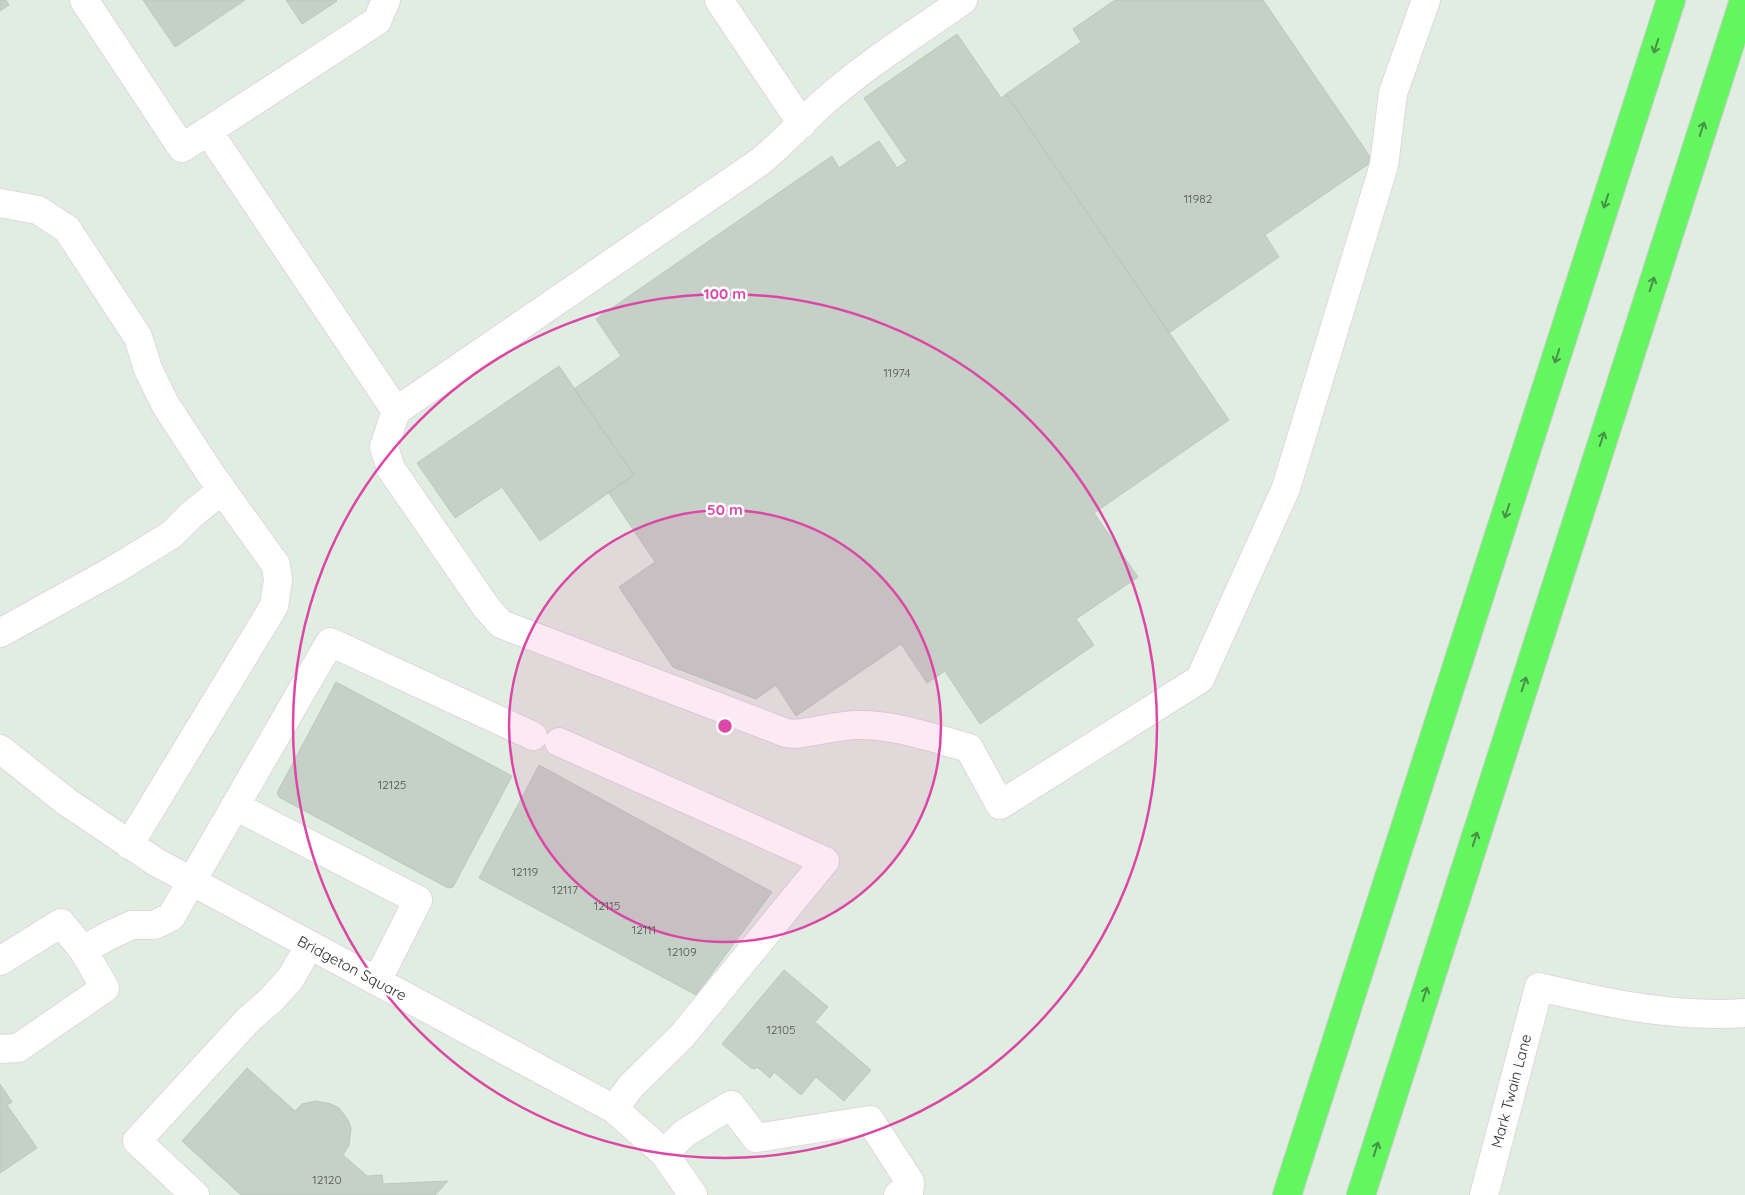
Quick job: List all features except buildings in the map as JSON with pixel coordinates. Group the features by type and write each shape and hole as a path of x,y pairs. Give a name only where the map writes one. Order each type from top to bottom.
{"highway":[{"path":"1287,1195 1671,0"},
{"path":"1361,1195 1744,0"}],"street":[{"path":"84,0 182,148 377,21 386,0"},
{"path":"719,0 802,124"},
{"path":"963,0 859,73 824,101 761,161 396,411 384,447 391,469 490,612 501,624 786,733 804,733 845,726 871,725 893,728 969,748 1000,805 1200,679 1286,488 1384,165 1393,93 1426,0"},
{"path":"208,131 396,411"},
{"path":"0,204 38,210 67,229 138,338 148,369 166,404 222,490 276,565 278,580 274,606 129,845"},
{"path":"0,633 114,570 171,535 191,515 222,490"},
{"path":"83,950 132,925 154,925 171,917 330,642 533,736"},
{"path":"559,742 825,860 682,1036 631,1086 614,1109"},
{"name":"Bridgeton Square","path":"0,749 67,802 129,845 614,1109 664,1153 693,1195"},
{"path":"235,806 418,900 377,981"},
{"path":"0,961 61,923 83,950 105,988 18,1048 0,1049"},
{"path":"196,1195 137,1141 249,1019 271,1000 290,979 310,944"},
{"name":"Mark Twain Lane","path":"1484,1195 1539,987 1599,1001 1666,1012 1745,1013"},
{"path":"664,1153 685,1133 731,1105 756,1138 870,1120 910,1182 909,1193 898,1195"}]}
